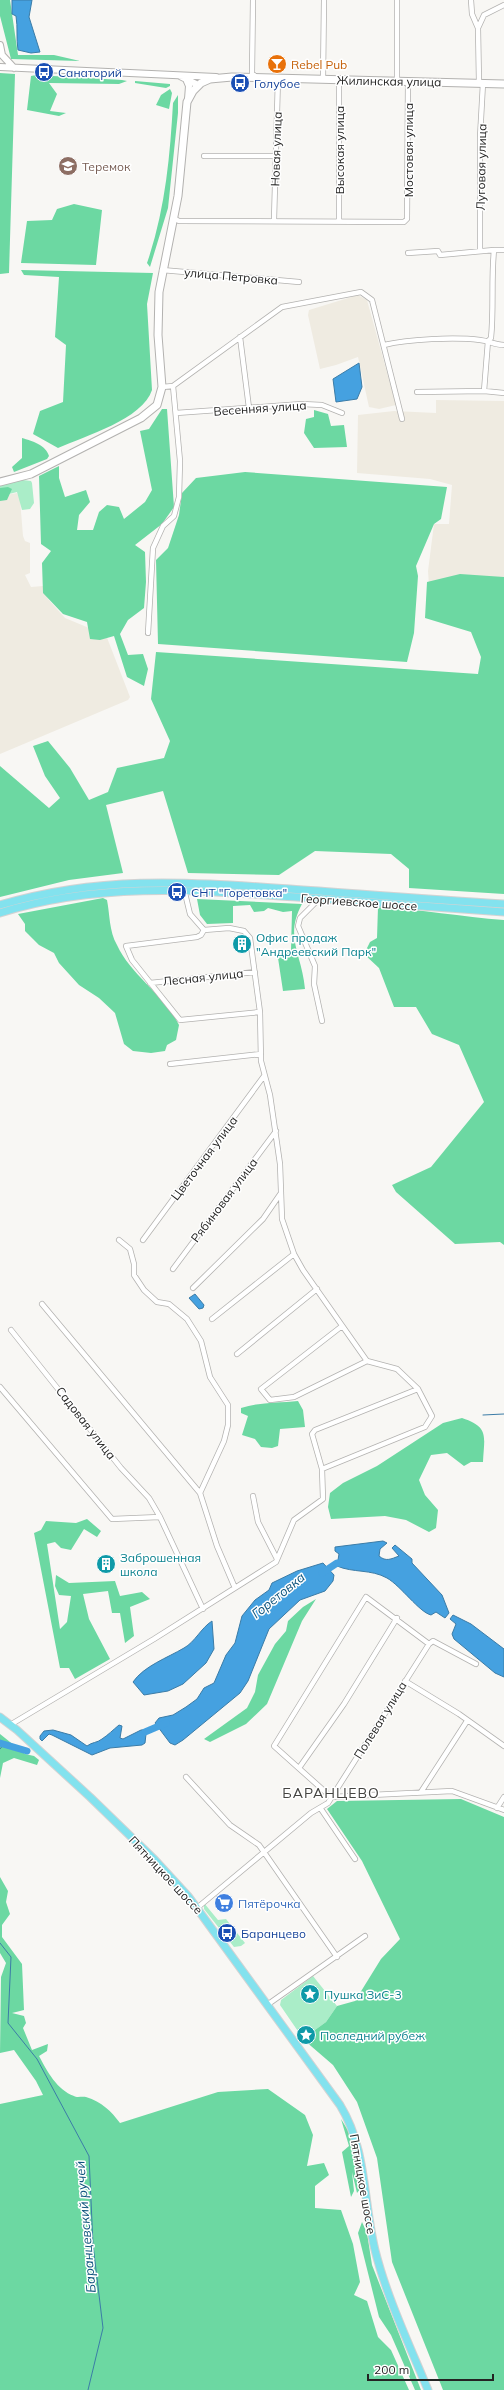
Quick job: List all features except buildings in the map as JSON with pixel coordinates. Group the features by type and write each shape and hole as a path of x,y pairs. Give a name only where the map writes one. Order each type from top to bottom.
{"main road":[{"name":"Жилинская улица","path":"200,84 210,79 226,77 256,77 504,84"},
{"path":"0,482 31,474 148,414 157,405 162,387 158,322 162,270 181,169 187,102 200,84"},
{"name":"Георгиевское шоссе","path":"0,905 52,892 84,887 122,883 172,881 504,904"},
{"name":"Георгиевское шоссе","path":"0,913 49,900 100,892 184,890 504,912"},
{"name":"Пятницкое шоссе","path":"0,1717 150,1855 198,1908 340,2106 354,2130 379,2265 428,2390"}],"street":[{"path":"253,0 252,73 256,77"},
{"path":"323,79 324,0"},
{"path":"397,0 397,81"},
{"name":"Луговая улица","path":"471,0 472,14 478,28 481,83 480,251"},
{"path":"478,28 484,15 504,5"},
{"path":"0,63 1,50"},
{"path":"1,50 14,68"},
{"path":"0,67 226,77"},
{"path":"173,74 200,84"},
{"path":"196,75 200,84"},
{"path":"183,77 189,86 187,102"},
{"name":"Новая улица","path":"274,220 278,78"},
{"name":"Высокая улица","path":"339,79 340,221"},
{"name":"Мостовая улица","path":"340,221 404,222 407,219 408,81"},
{"path":"204,156 276,156"},
{"path":"173,218 179,221 340,221"},
{"path":"484,391 488,341 491,338 493,321 492,269 494,250"},
{"path":"408,253 438,251 440,255 504,250"},
{"name":"улица Петровка","path":"162,270 298,282"},
{"path":"162,387 173,386 282,307 360,292 372,300 402,419"},
{"path":"240,337 249,408"},
{"path":"384,345 464,339 488,341 504,346"},
{"path":"148,633 153,548 163,526 174,516 179,497 180,461 173,386"},
{"path":"417,392 504,392"},
{"name":"Весенняя улица","path":"176,413 322,405 342,413"},
{"path":"184,890 190,914 204,930"},
{"path":"316,898 314,904 300,918 298,926 299,932 315,966 314,984 322,1021"},
{"path":"204,930 229,928 244,931 250,938 260,1012 261,1054 264,1076 276,1130 280,1164 282,1219 294,1254 367,1361 397,1369 418,1389 432,1416 425,1427 322,1469"},
{"path":"204,930 201,936 197,937 126,946 132,960 180,1020 260,1012"},
{"name":"Лесная улица","path":"150,983 255,972"},
{"path":"170,1064 261,1054"},
{"name":"Цветочная улица","path":"143,1240 264,1076"},
{"name":"Рябиновая улица","path":"173,1269 276,1130"},
{"path":"193,1288 263,1219 281,1193"},
{"path":"119,1240 130,1249 134,1264 134,1275 144,1290 157,1302 169,1304 190,1324 201,1341 210,1377 228,1405 228,1425 224,1441 200,1493"},
{"path":"212,1319 294,1254"},
{"path":"237,1354 317,1289"},
{"path":"42,1304 200,1493 217,1546 234,1588"},
{"path":"342,1326 261,1390 270,1400 294,1397 367,1361"},
{"name":"Садовая улица","path":"11,1330 121,1468 149,1498 203,1609"},
{"path":"0,1387 112,1519 160,1518"},
{"path":"10,1725 203,1609 276,1562 294,1520 324,1499 322,1469 312,1434 315,1430 418,1389"},
{"path":"254,1496 258,1522 277,1559"},
{"path":"476,1664 433,1641 429,1644 397,1618 366,1597 274,1746 331,1797 452,1791 504,1810"},
{"path":"299,1768 344,1704 397,1618"},
{"name":"Полевая улица","path":"198,1908 312,1813 321,1809 328,1803 429,1644"},
{"path":"405,1681 504,1746"},
{"path":"421,1792 467,1721"},
{"path":"186,1777 230,1825 259,1845 337,1957"},
{"path":"497,1808 504,1798"},
{"path":"321,1809 355,1859"},
{"path":"267,2005 365,1936"}],"shaded area":[{"path":"358,295 367,300 396,405 379,409 369,407 358,357 320,369 308,315 309,310"},
{"path":"436,400 504,401 504,577 429,586 428,571 434,524 449,524 452,485 430,479 357,473 358,415 394,411 436,413"},
{"path":"17,493 20,499 23,536 25,541 30,543 30,573 25,575 31,587 43,586 48,599 65,618 106,635 130,697 128,700 0,754 0,496"}],"green space":[{"path":"0,0 10,0 18,55 54,55 80,61 11,59 0,16"},
{"path":"0,73 15,74 9,273 0,274"},
{"path":"36,75 127,81 119,84 49,83 57,94 50,111 66,113 59,116 27,110 31,76"},
{"path":"135,81 170,84 170,86 166,88 135,83"},
{"path":"170,89 172,93 169,109 156,105 161,95"},
{"path":"178,95 178,113 168,208 150,267 147,263 158,224 166,184 173,103"},
{"path":"74,204 102,210 96,265 21,263 27,221 52,220 57,209"},
{"path":"21,270 153,273 147,304 152,390 137,410 112,425 58,448 33,434 40,411 63,402 66,345 55,337 59,277 24,275"},
{"path":"162,409 167,409 174,507 162,524 135,545 145,552 146,582 144,608 128,620 120,634 128,655 143,654 148,669 144,686 127,677 114,636 100,640 90,639 87,622 63,614 43,593 42,563 51,551 41,544 39,476 59,466 59,478 65,497 86,490 90,502 79,515 77,530 93,530 99,512 107,505 119,507 124,519 145,502 152,490 140,431 149,429"},
{"path":"314,410 328,414 331,426 344,425 347,447 314,448 304,433 306,419 314,417"},
{"path":"22,438 42,446 49,456 47,459 14,472 12,467 22,458"},
{"path":"245,472 447,487 441,519 434,524 416,566 418,576 414,633 407,662 158,644 156,560 168,548 179,515 182,493 196,478"},
{"path":"23,480 31,481 32,483 34,503 30,509 22,510 17,492 9,494 11,489 0,488 0,485"},
{"path":"8,487 12,489 7,500 0,501 0,488"},
{"path":"460,574 504,577 504,894 409,888 409,869 391,854 315,851 279,875 188,873 163,791 106,805 123,873 69,880 0,897 0,766 49,808 60,798 45,776 33,746 48,741 70,768 89,800 108,792 117,768 164,758 170,741 151,699 156,652 478,674 481,657 471,632 425,618 427,582"},
{"path":"195,887 504,907 504,909"},
{"path":"103,898 107,900 114,940 123,956 131,967 165,1004 179,1025 176,1040 167,1045 165,1051 151,1053 133,1051 124,1044 115,1013 99,998 79,985 59,963 54,953 39,945 25,931 25,924 18,914"},
{"path":"197,899 302,904 294,926 294,936 305,989 283,991 278,958 291,950 292,911 283,912 268,908 264,911 254,912 250,905 233,906 233,923 207,924 200,915"},
{"path":"378,907 410,909 504,920 504,1245 500,1242 455,1244 396,1192 392,1185 431,1167 484,1102 459,1045 432,1034 416,1007 394,1007 379,968 364,954 370,942 377,938"},
{"path":"298,1401 303,1410 305,1427 280,1429 278,1446 272,1448 261,1447 255,1439 242,1435 248,1416 241,1413 241,1408 262,1404"},
{"path":"462,1418 471,1421 481,1429 484,1439 483,1462 471,1462 464,1466 447,1453 431,1455 419,1480 425,1495 438,1510 436,1528 429,1532 406,1520 385,1516 331,1519 328,1507 330,1493 343,1483 377,1466 443,1423"},
{"path":"87,1519 101,1531 97,1537 84,1529 71,1550 61,1548 55,1542 47,1544 60,1629 67,1622 71,1596 59,1595 55,1586 56,1575 69,1583 115,1581 120,1596 142,1592 150,1599 130,1607 134,1636 125,1643 120,1613 112,1613 108,1591 83,1594 89,1619 110,1659 75,1679 69,1668 60,1668 34,1533 41,1530 46,1521 76,1523"},
{"path":"316,1599 302,1621 267,1704 246,1724 210,1742 204,1739 247,1708 255,1692 258,1675 275,1644 286,1631 288,1621 303,1607"},
{"path":"0,1734 25,1754 34,1756 39,1760 37,1765 14,1758 3,1763 0,1778"},
{"path":"461,1799 504,1817 504,2390 443,2390 392,2262 377,2158 357,2102 333,2065 304,2040 309,2037 308,2035 326,2022 337,2006 355,2001 381,1959 400,1939 362,1861 327,1809 337,1801"},
{"path":"0,1877 8,1891 6,1902 10,1914 2,1925 2,1937 22,1964 24,2010 12,2013 24,2016 26,2023 23,2028 32,2050 48,2044 47,2051 39,2056 45,2068 62,2089 75,2097 86,2097 97,2101 110,2111 120,2123 218,2092 268,2089 305,2115 313,2135 307,2166 324,2163 329,2175 315,2186 315,2208 341,2210 353,2244 360,2282 354,2295 367,2301 378,2337 391,2350 409,2390 0,2390 0,2104 43,2095 36,2081 14,2050 0,2053 1,1977 6,1963 0,1953"},
{"path":"204,1903 218,1920 226,1919 245,1943 241,1946 234,1947 204,1909"},
{"path":"313,1976 337,2006 326,2022 308,2035 309,2036 304,2040 280,2005 281,2000"},
{"path":"341,2119 352,2137 361,2188 357,2193 352,2172 354,2191 351,2197 342,2152 349,2146"},
{"path":"362,2222 367,2233 372,2265 421,2390 415,2390 391,2335 379,2317 358,2233"}],"water":[{"path":"12,0 32,0 29,17 40,52 31,53 18,50 17,20 16,16 12,14"},
{"path":"359,363 362,387 357,399 336,402 333,379"},
{"path":"195,1294 204,1305 203,1308 199,1309 189,1298"},
{"path":"383,1541 387,1543 380,1549 379,1556 386,1559 391,1559 399,1556 392,1548 395,1545 412,1559 412,1563 442,1595 449,1613 445,1618 436,1612 431,1615 426,1613 398,1587 381,1575 349,1570 337,1566 339,1554 335,1551 335,1547"},
{"path":"323,1563 334,1575 333,1581 325,1591 300,1600 269,1629 248,1681 240,1693 183,1740 175,1745 170,1743 155,1723 159,1718 173,1715 186,1707 197,1699 204,1688 214,1683 226,1655 235,1643 242,1616 255,1600 269,1590 272,1583 297,1571"},
{"path":"453,1615 471,1624 504,1649 504,1677 495,1673 454,1639 452,1634 456,1624 450,1619"},
{"path":"212,1621 214,1649 206,1663 183,1684 168,1691 144,1695 133,1682 138,1676 149,1667 184,1648"},
{"path":"119,1725 122,1726 120,1738 123,1739 141,1730 154,1729 146,1734 145,1743 142,1745 110,1748 92,1755 49,1734 42,1741 40,1739 40,1736 44,1731 53,1730 71,1735 87,1746 100,1740"}],"waterway":[{"path":"483,1415 504,1414"},
{"name":"Горетовка","path":"322,1573 337,1563 346,1564"},
{"name":"Горетовка","path":"145,1732 166,1723"},
{"name":"Горетовка","path":"0,1743 27,1751"},
{"name":"Баранцевский ручей","path":"0,1749 4,1744"},
{"name":"Баранцевский ручей","path":"0,1943 11,1957 8,2023 37,2059 89,2156 93,2245 103,2328 88,2390"}],"place":[{"name":"Rebel Pub","path":"277,64"},
{"name":"Санаторий","path":"44,72"},
{"name":"Голубое","path":"240,83"},
{"name":"Теремок","path":"68,166"},
{"name":"СНТ \"Горетовка\"","path":"177,892"},
{"name":"Офис продаж \"Андреевский Парк\"","path":"242,944"},
{"name":"Заброшенная школа","path":"106,1564"},
{"name":"Пятёрочка","path":"224,1903"},
{"name":"Баранцево","path":"227,1933"},
{"name":"Пушка ЗиС-3","path":"310,1994"},
{"name":"Последний рубеж","path":"306,2035"}],"district":[{"name":"БАРАНЦЕВО","path":"331,1793"}]}
